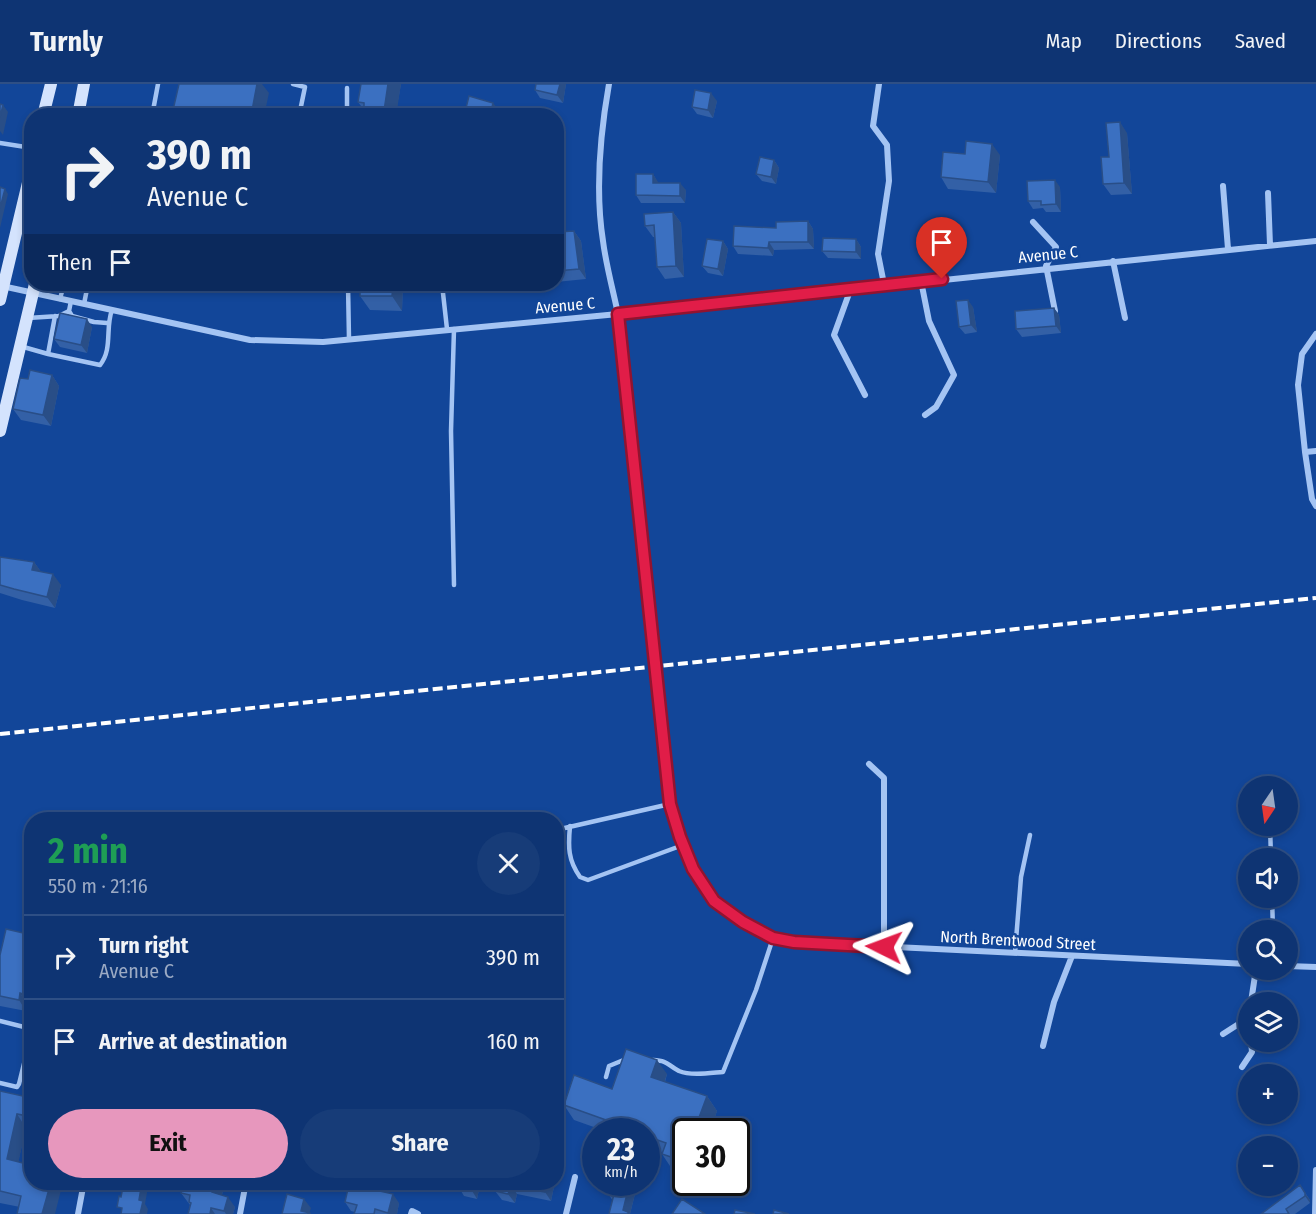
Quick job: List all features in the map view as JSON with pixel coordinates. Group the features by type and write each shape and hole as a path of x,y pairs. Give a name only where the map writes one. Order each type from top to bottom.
{"main road":[{"path":"45,108 51,84"},
{"path":"80,108 84,84"},
{"path":"0,300 24,198"},
{"path":"0,431 33,291"}],"street":[{"name":"North Brentwood Street","path":"609,84 604,111 599,200 603,242 618,314 670,804 693,869 714,901 743,922 773,938 794,942 1238,964"},
{"path":"879,84 873,126 887,145 889,181 878,254 884,284"},
{"path":"1223,186 1228,249"},
{"path":"1268,193 1270,245"},
{"path":"1033,222 1056,247 1047,268 1055,311"},
{"name":"Avenue C","path":"41,291 60,299 249,340 305,342 618,314 884,284 1316,241"},
{"path":"1113,261 1125,318"},
{"path":"921,281 929,321 954,375 936,407 925,415"},
{"name":"Avenue C","path":"2,286 24,287"},
{"path":"851,288 834,335 865,395"},
{"path":"1316,334 1302,354 1298,385 1305,452 1312,499 1316,506"},
{"path":"1305,452 1316,451"},
{"path":"869,764 884,778 884,947"},
{"path":"1043,1046 1054,1002 1072,956"},
{"path":"1298,967 1316,968"},
{"path":"1223,1034 1238,1024"},
{"path":"1315,1214 1316,1170"},
{"path":"566,1214 575,1177"},
{"path":"78,1214 82,1190"},
{"path":"240,1214 244,1190"},
{"path":"411,1214 412,1211 418,1214"}],"lane":[{"path":"154,108 158,84"},
{"path":"293,84 305,87 301,108"},
{"path":"347,88 347,108"},
{"path":"0,143 24,146"},
{"path":"60,299 62,291"},
{"path":"84,304 87,291"},
{"path":"348,291 349,339"},
{"path":"443,291 451,329 454,585"},
{"path":"71,301 69,311 72,316 107,323"},
{"path":"20,346 100,365 105,358 109,338 107,323 112,310"},
{"path":"27,318 55,316 69,311"},
{"path":"48,354 55,316"},
{"path":"564,828 670,804"},
{"path":"570,826 568,852 570,860 580,877 588,880 683,845"},
{"path":"1015,953 1022,877 1030,835"},
{"path":"647,1060 666,1061 681,1072 701,1074 723,1072 756,990 773,938"},
{"path":"0,1021 24,1028"},
{"path":"606,1077 609,1066 628,1059 637,1059"},
{"path":"0,1083 16,1087 19,1084 24,1063"}],"building":[{"path":"179,84 257,84 252,108 173,108"},
{"path":"361,84 388,84 384,108 364,108 364,103 358,102"},
{"path":"536,84 560,84 557,95 535,90"},
{"path":"695,90 711,93 708,110 692,107"},
{"path":"469,96 493,103 492,108 466,108"},
{"path":"1120,122 1124,183 1103,184 1101,157 1109,157 1106,123"},
{"path":"966,141 992,144 988,182 941,177 943,152 965,154"},
{"path":"760,157 774,160 771,177 756,174"},
{"path":"636,174 653,174 653,183 680,183 680,196 636,195"},
{"path":"1055,180 1056,204 1041,205 1041,201 1028,201 1027,181"},
{"path":"0,187 5,189 0,208"},
{"path":"673,212 676,266 657,267 654,225 645,226 644,214"},
{"path":"808,221 808,242 769,242 768,248 733,246 734,226 776,228 776,222"},
{"path":"574,231 579,269 564,270 564,232"},
{"path":"823,238 856,239 856,252 822,251"},
{"path":"707,239 723,241 718,269 702,266"},
{"path":"360,291 392,291 392,296 360,296"},
{"path":"968,300 971,325 959,327 956,301"},
{"path":"1054,308 1056,326 1016,329 1015,311"},
{"path":"60,313 87,319 81,345 54,339"},
{"path":"30,370 52,375 43,415 13,409 20,378 28,379"},
{"path":"0,557 34,562 32,570 53,574 47,597 0,585"},
{"path":"6,929 24,933 24,994 20,993 19,1000 0,996 0,955"},
{"path":"626,1049 657,1060 651,1077 707,1096 699,1118 672,1118 672,1157 662,1154 666,1143 660,1141 660,1118 600,1118 564,1105 574,1075 612,1089"},
{"path":"0,1091 24,1096 24,1115 17,1114 7,1159 24,1163 24,1190 49,1190 42,1214 17,1214 21,1196 0,1191"},
{"path":"1300,1185 1305,1196 1286,1209 1289,1214 1261,1214 1285,1196 1298,1196"},
{"path":"122,1190 141,1190 139,1200 143,1201 140,1214 121,1214 122,1208 117,1207 119,1196 121,1197"},
{"path":"182,1190 213,1190 212,1192 228,1197 224,1211 211,1208 210,1214 188,1214 191,1203 189,1202 190,1195 181,1193"},
{"path":"348,1190 375,1190 393,1194 388,1213 375,1209 374,1214 354,1214 357,1205 345,1202"},
{"path":"495,1190 509,1190 508,1194"},
{"path":"287,1194 304,1199 301,1211 310,1214 282,1214"},
{"path":"614,1196 626,1196 623,1210 628,1214 609,1214"},
{"path":"682,1199 705,1214 672,1214"},
{"path":"735,1210 755,1214 734,1214"},
{"path":"774,1210 789,1214 773,1214"}],"railway":[{"path":"0,734 1316,598"}],"route":[{"path":"884,947 794,942 773,938 743,922 714,901 693,869 670,804 618,314 942,279"}]}
